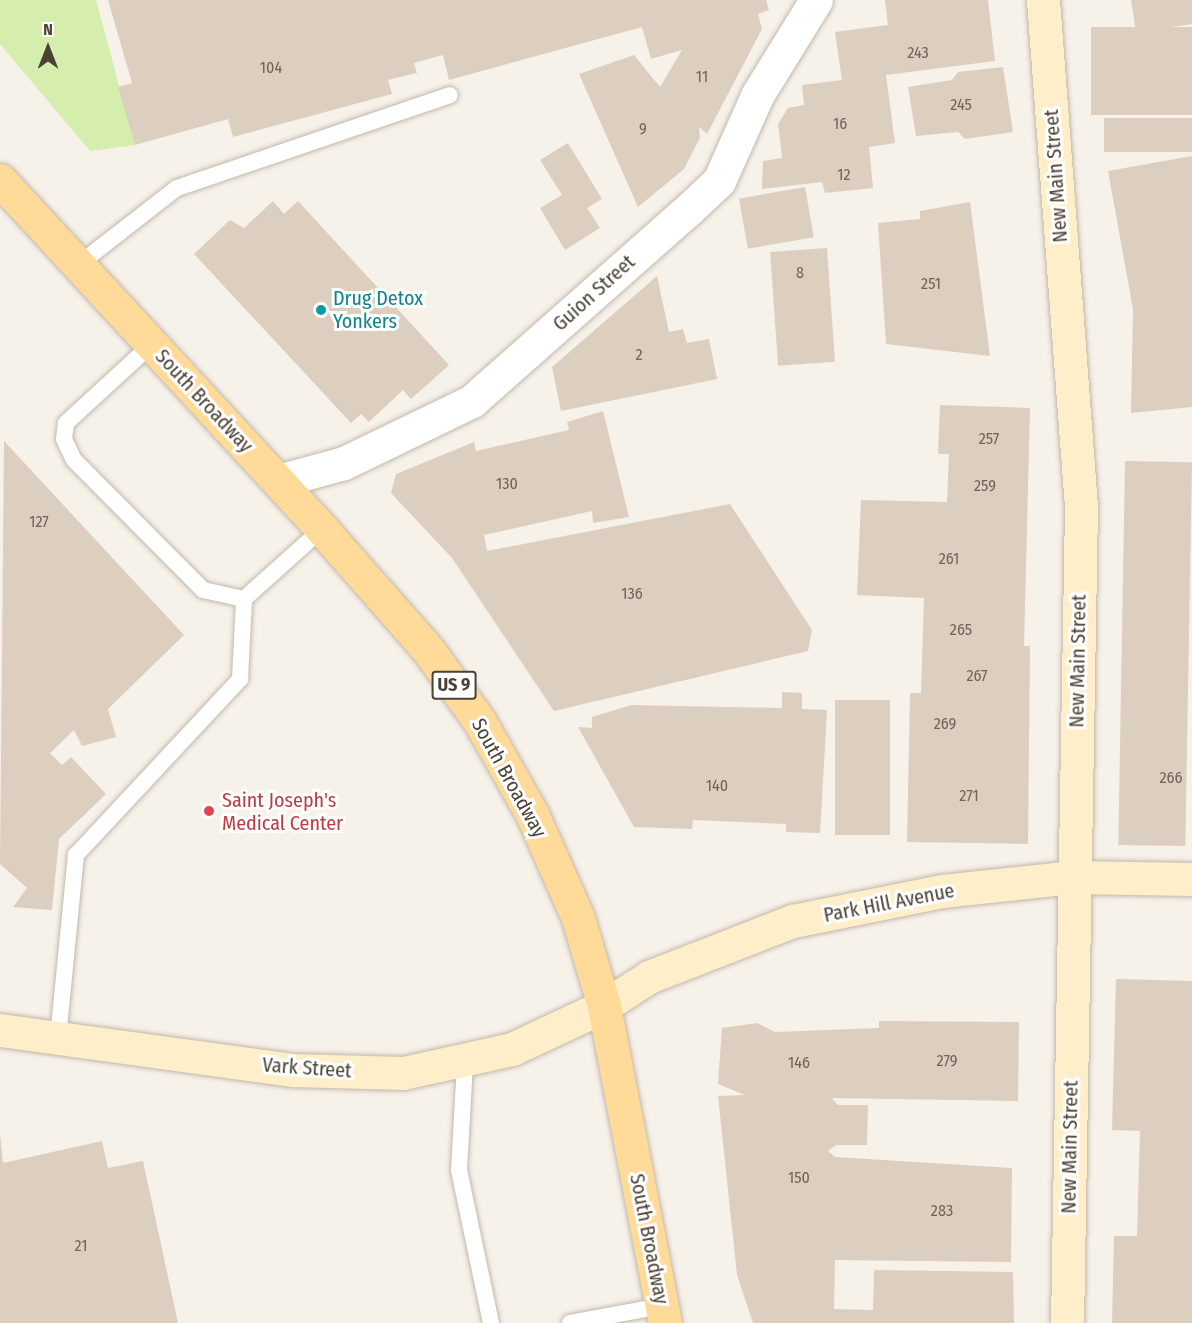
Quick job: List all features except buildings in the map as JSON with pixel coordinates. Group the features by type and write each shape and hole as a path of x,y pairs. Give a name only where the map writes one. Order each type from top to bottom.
{"main road":[{"name":"South Broadway","path":"0,180 322,529 429,651 480,722 532,814 578,918 604,1006 663,1315"}],"street":[{"name":"Guion Street","path":"278,481 344,463 472,401 678,219 720,180 758,94 816,0"},
{"name":"New Main Street","path":"1043,0 1081,507 1067,1323"},
{"name":"Park Hill Avenue","path":"604,1006 650,977 793,921 942,891 1074,877 1192,879"},
{"name":"Vark Street","path":"0,1030 293,1070 403,1072 465,1063 512,1049 604,1006"}],"lane":[{"path":"78,265 177,188 450,95"},
{"path":"152,344 66,423 64,439 74,460 203,590 244,599"},
{"path":"58,1038 76,855 240,679 244,599 322,529"},
{"path":"465,1063 459,1170 491,1323"},
{"path":"570,1323 663,1315"}],"green space":[{"path":"0,0 96,0 135,145 90,151 0,44"}],"place":[{"name":"Drug Detox Yonkers","path":"321,310"},
{"name":"Saint Joseph's Medical Center","path":"209,811"}]}
